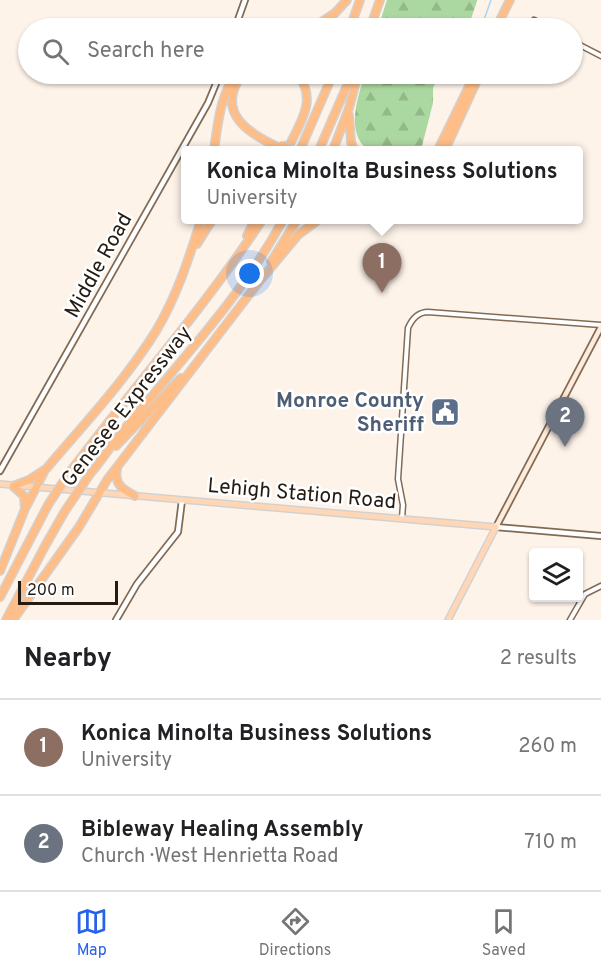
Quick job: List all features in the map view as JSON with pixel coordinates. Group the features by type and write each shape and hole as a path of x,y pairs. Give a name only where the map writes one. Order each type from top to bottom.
{"highway":[{"path":"328,18 347,0"},
{"path":"354,18 360,0"},
{"path":"374,18 380,0"},
{"path":"500,18 504,0"},
{"path":"503,18 512,0"},
{"path":"215,146 221,106 230,84"},
{"path":"236,84 232,98 238,121 251,133 277,146"},
{"path":"240,84 236,102 241,117 254,130 278,146"},
{"path":"285,146 307,106 304,84"},
{"path":"302,146 329,84"},
{"path":"321,146 348,84"},
{"path":"335,146 355,84"},
{"path":"440,146 470,84"},
{"path":"447,146 475,84"},
{"path":"349,108 352,146"},
{"path":"187,265 199,224"},
{"path":"0,571 25,509 46,469 132,365 157,329 208,224"},
{"path":"238,257 253,224"},
{"name":"Genesee Expressway","path":"0,597 48,506 67,476 168,349 238,257 259,224"},
{"name":"Genesee Expressway","path":"6,620 45,546 90,474 124,429 216,320 280,224"},
{"path":"258,282 294,224"},
{"path":"13,620 79,527 118,466 258,282 298,235 312,224"},
{"path":"100,463 203,356"},
{"path":"118,466 117,482 120,487 135,496"},
{"path":"25,509 24,496 13,486 29,480 46,469"}],"main road":[{"path":"448,620 601,326"},
{"name":"Lehigh Station Road","path":"0,484 496,527"}],"street":[{"path":"239,18 245,0"},
{"path":"583,46 601,56"},
{"name":"Middle Road","path":"184,146 208,104 216,84"},
{"name":"Middle Road","path":"0,471 181,152"},
{"path":"402,518 403,505 398,479 408,328 412,320 428,312 601,326"},
{"path":"116,620 137,584 178,532 182,500"},
{"name":"Lehigh Station Road","path":"496,527 601,536"},
{"path":"570,620 585,594 601,586"}],"green space":[{"path":"387,0 477,0 471,18 381,18"},
{"path":"362,84 435,84 433,103 422,146 364,146 357,134 355,124"}],"waterway":[{"path":"485,18 491,0"}],"place":[{"name":"Konica Minolta Business Solutions","path":"382,293"},
{"name":"Monroe County Sheriff","path":"445,412"},
{"name":"Bibleway Healing Assembly","path":"565,447"}]}
